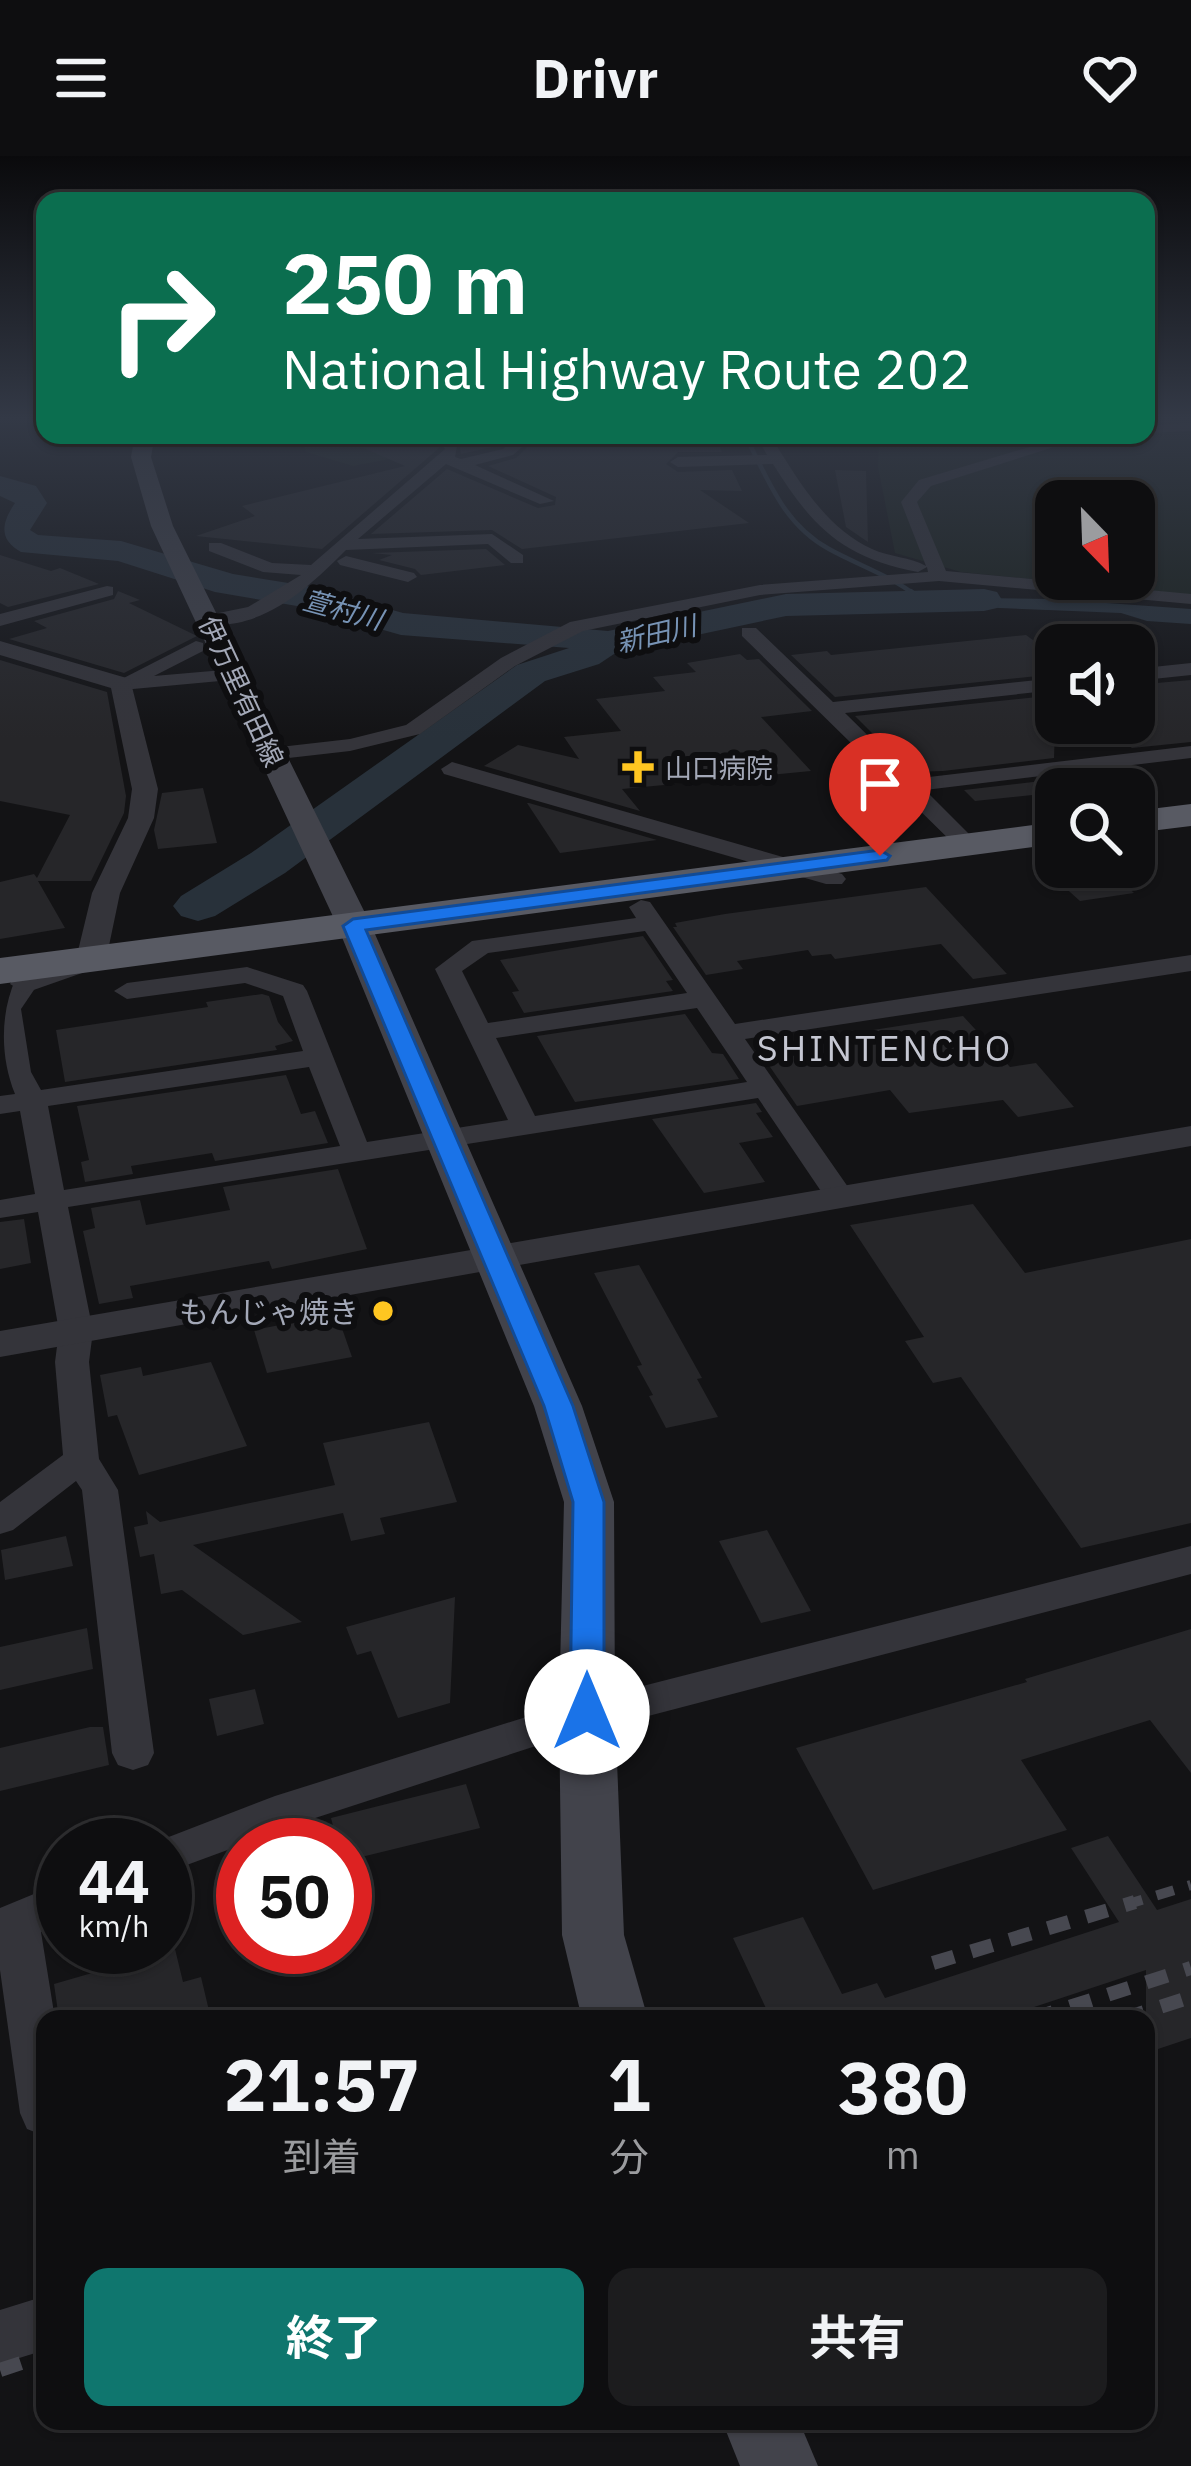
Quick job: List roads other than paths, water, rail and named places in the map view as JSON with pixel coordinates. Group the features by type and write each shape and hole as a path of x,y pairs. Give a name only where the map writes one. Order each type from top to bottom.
{"highway":[{"path":"1155,819 1191,815"},
{"path":"1155,836 1191,832"},
{"path":"8,981 1035,835"},
{"path":"8,981 91,960 357,934 645,914 834,879 1035,853"}],"main road":[{"name":"伊万里有田線","path":"160,523 211,620 357,934 558,1406 589,1502 587,1712 593,1935 613,2010"},
{"path":"764,2430 779,2466"}],"street":[{"path":"211,620 253,612 290,593 373,523"},
{"path":"822,523 904,566 936,573 1191,599"},
{"path":"917,523 936,573"},
{"path":"215,547 269,568 492,539 517,559"},
{"path":"328,558 408,577"},
{"path":"271,754 350,746 413,730 539,643 623,614 737,594 936,573"},
{"path":"0,620 107,592"},
{"path":"749,632 967,844"},
{"path":"122,683 196,647"},
{"path":"0,648 122,683 235,675"},
{"path":"1155,673 1191,669"},
{"path":"91,960 106,893 141,818 146,789 122,683"},
{"path":"829,710 1035,686"},
{"path":"907,786 1191,752"},
{"path":"452,769 834,879"},
{"path":"526,1126 448,969 481,946 645,914 840,1197"},
{"path":"728,1033 1191,963"},
{"path":"128,991 248,975 294,991 357,1153"},
{"path":"8,981 17,1072 32,1100 76,1330 72,1362 82,1459 100,1490 134,1753"},
{"path":"479,1032 704,999"},
{"path":"0,1105 318,1057"},
{"path":"0,1209 766,1088"},
{"path":"0,1344 1191,1136"},
{"path":"0,1521 82,1459"},
{"path":"192,1844 280,1810 587,1712 1191,1560"},
{"path":"36,1913 8,1926 36,2068"},
{"path":"0,2337 36,2326"}],"waterway":[{"name":"萱村川","path":"18,523 13,530 18,539 33,545 121,551 228,584 307,597 401,624 594,639"},
{"path":"796,523 829,549 914,595"},
{"path":"911,592 914,595"},
{"name":"新田川","path":"914,595 920,599"},
{"name":"新田川","path":"198,906 268,863 531,673 585,656 605,643 786,605 984,600"}],"railway":[{"path":"1125,1905 1191,1885"},
{"path":"933,1963 1135,1902"},
{"path":"1060,2010 1191,1968"},
{"path":"1151,2010 1191,1997"},
{"path":"0,2370 36,2358"}],"place":[{"name":"山口病院","path":"638,767"},
{"name":"もんじゃ焼き","path":"383,1311"}],"district":[{"name":"SHINTENCHO","path":"885,1047"}]}
